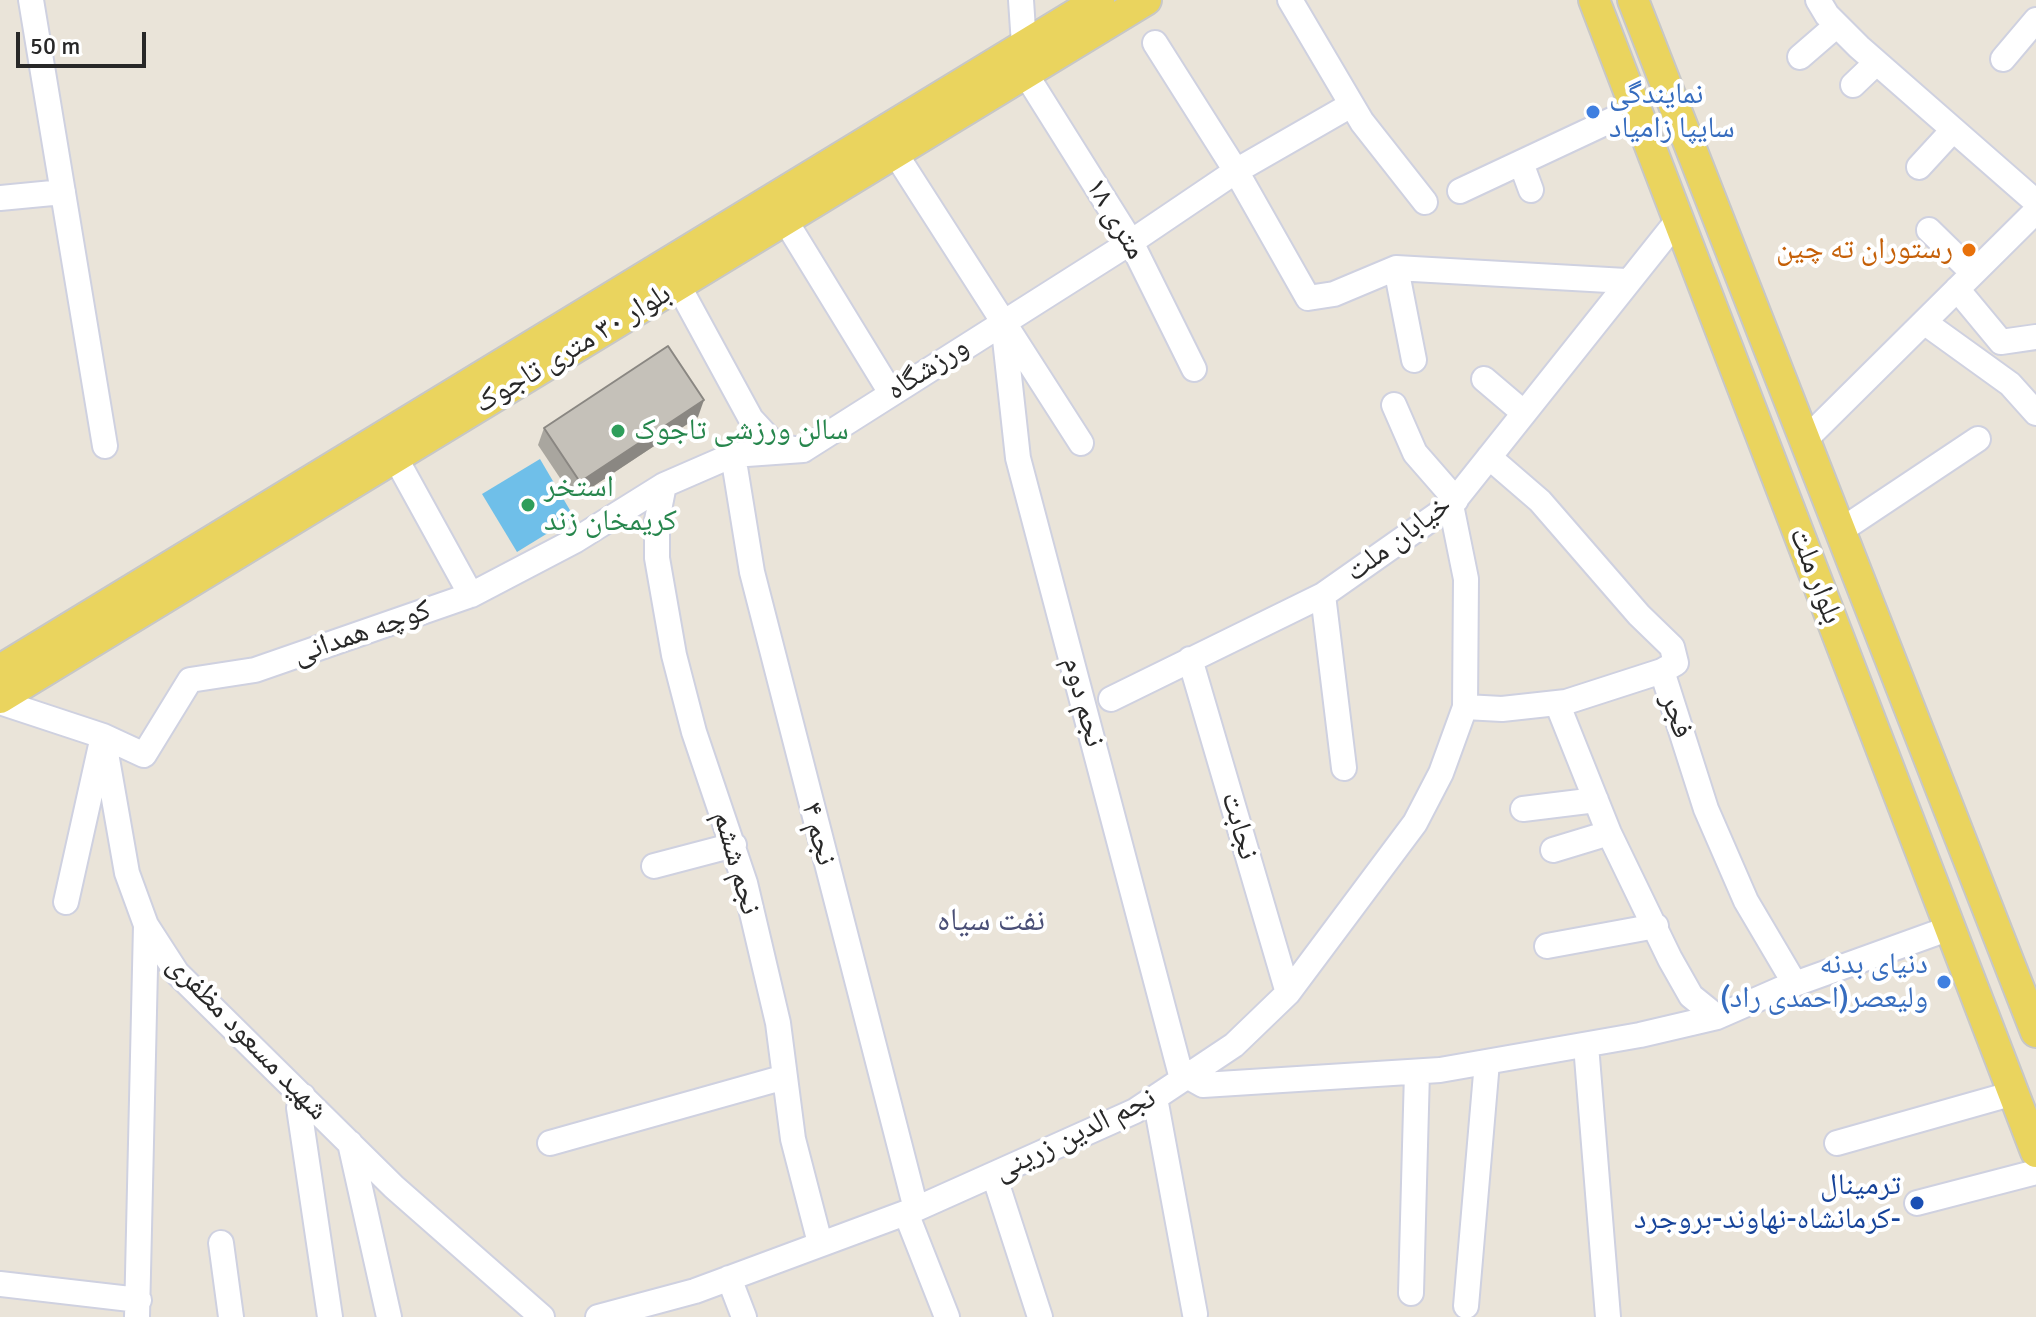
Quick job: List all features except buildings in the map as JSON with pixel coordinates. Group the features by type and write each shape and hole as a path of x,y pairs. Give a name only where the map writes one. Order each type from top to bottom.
{"main road":[{"name":"بلوار ۳۰ متری تاجوک","path":"0,700 895,153 1099,0"},
{"name":"بلوار ۳۰ متری تاجوک","path":"0,670 1024,59 1146,0"},
{"name":"بلوار ملت","path":"1594,0 2036,1152"},
{"name":"بلوار ملت","path":"1633,0 2034,1024"}],"street":[{"path":"31,0 105,446"},
{"path":"1021,0 1024,59"},
{"path":"1290,0 1351,105 1425,202"},
{"path":"1818,0 1837,25 1876,63 2036,202"},
{"path":"2003,59 2036,20"},
{"path":"1800,57 1837,25"},
{"path":"1155,43 1236,171 1308,298 1334,294 1396,268 1626,281"},
{"name":"۱۸ متری","path":"1024,59 1131,242 1194,369"},
{"path":"1853,85 1876,63"},
{"name":"ورزشگاه","path":"803,450 1131,242 1236,171 1351,105"},
{"path":"1460,191 1635,109"},
{"path":"1919,167 1953,130"},
{"path":"895,153 1081,443"},
{"path":"1521,163 1531,190"},
{"path":"0,198 63,192"},
{"path":"1805,440 2036,211"},
{"path":"785,220 891,393"},
{"name":"خیابان ملت","path":"1111,699 1323,595 1454,502 1626,281 1678,220"},
{"path":"1929,230 1965,281 2001,342 2036,337"},
{"path":"1396,268 1414,360"},
{"path":"678,285 751,419 777,447 803,450"},
{"name":"نجم دوم","path":"1003,321 1018,458 1184,1078"},
{"path":"1924,322 2010,384 2036,413"},
{"path":"1484,379 1524,413"},
{"path":"1394,405 1415,453 1454,502"},
{"path":"1840,531 1978,439"},
{"name":"کوچه همدانی","path":"103,736 144,755 190,680 255,670 471,595 576,540 664,485 733,455 803,450"},
{"name":"نجم ۴","path":"733,455 752,572 911,1211 947,1317"},
{"path":"395,457 471,595"},
{"name":"فجر","path":"1489,457 1540,501 1639,615 1672,647 1676,663 1662,671 1706,809 1746,901 1795,984"},
{"name":"نجم ششم","path":"664,485 657,520 657,558 674,655 694,732 734,845 778,1023 793,1139 820,1243"},
{"name":"نجم الدین زرینی","path":"598,1317 729,1278 911,1211 1135,1111 1234,1045 1288,993 1415,823 1441,773 1465,707 1466,579 1454,502"},
{"path":"1323,595 1344,768"},
{"name":"نجابت","path":"1190,659 1288,993"},
{"path":"1465,707 1502,709 1557,703 1662,671"},
{"path":"0,700 103,736 66,902"},
{"path":"1557,703 1609,833 1691,996 1717,1017"},
{"name":"شهید مسعود مظفری","path":"103,736 127,873 146,925 177,973 350,1143 542,1317"},
{"path":"1523,809 1596,800"},
{"path":"1553,850 1609,833"},
{"path":"654,866 734,845"},
{"path":"0,1284 138,1308 146,925"},
{"path":"1547,946 1656,926"},
{"path":"1184,1078 1203,1085 1417,1072 1586,1045 1717,1017 1795,984 1950,928"},
{"path":"1586,1045 1604,1235 1608,1317"},
{"path":"1466,1306 1487,1062"},
{"path":"1411,1293 1417,1072"},
{"path":"550,1143 785,1077"},
{"path":"1837,1143 2014,1093"},
{"path":"303,1096 299,1108 330,1317"},
{"path":"1155,1098 1195,1314"},
{"path":"350,1143 389,1317"},
{"path":"1917,1203 2036,1172"},
{"path":"994,1175 1040,1317"},
{"path":"221,1243 231,1317"},
{"path":"729,1278 744,1317"}],"water":[{"name":"استخر کریمخان زند","path":"540,459 574,517 517,552 482,494"}],"place":[{"name":"نمایندگی سایپا زامیاد","path":"1593,112"},
{"name":"رستوران ته چین","path":"1969,250"},
{"name":"سالن ورزشی تاجوک","path":"618,431"},
{"name":"استخر کریمخان زند","path":"528,505"},
{"name":"دنیای بدنه ولیعصر(احمدی راد)","path":"1944,982"},
{"name":"ترمینال کرمانشاه-نهاوند-بروجرد-","path":"1917,1203"}],"district":[{"name":"نفت سیاه","path":"991,922"}]}
